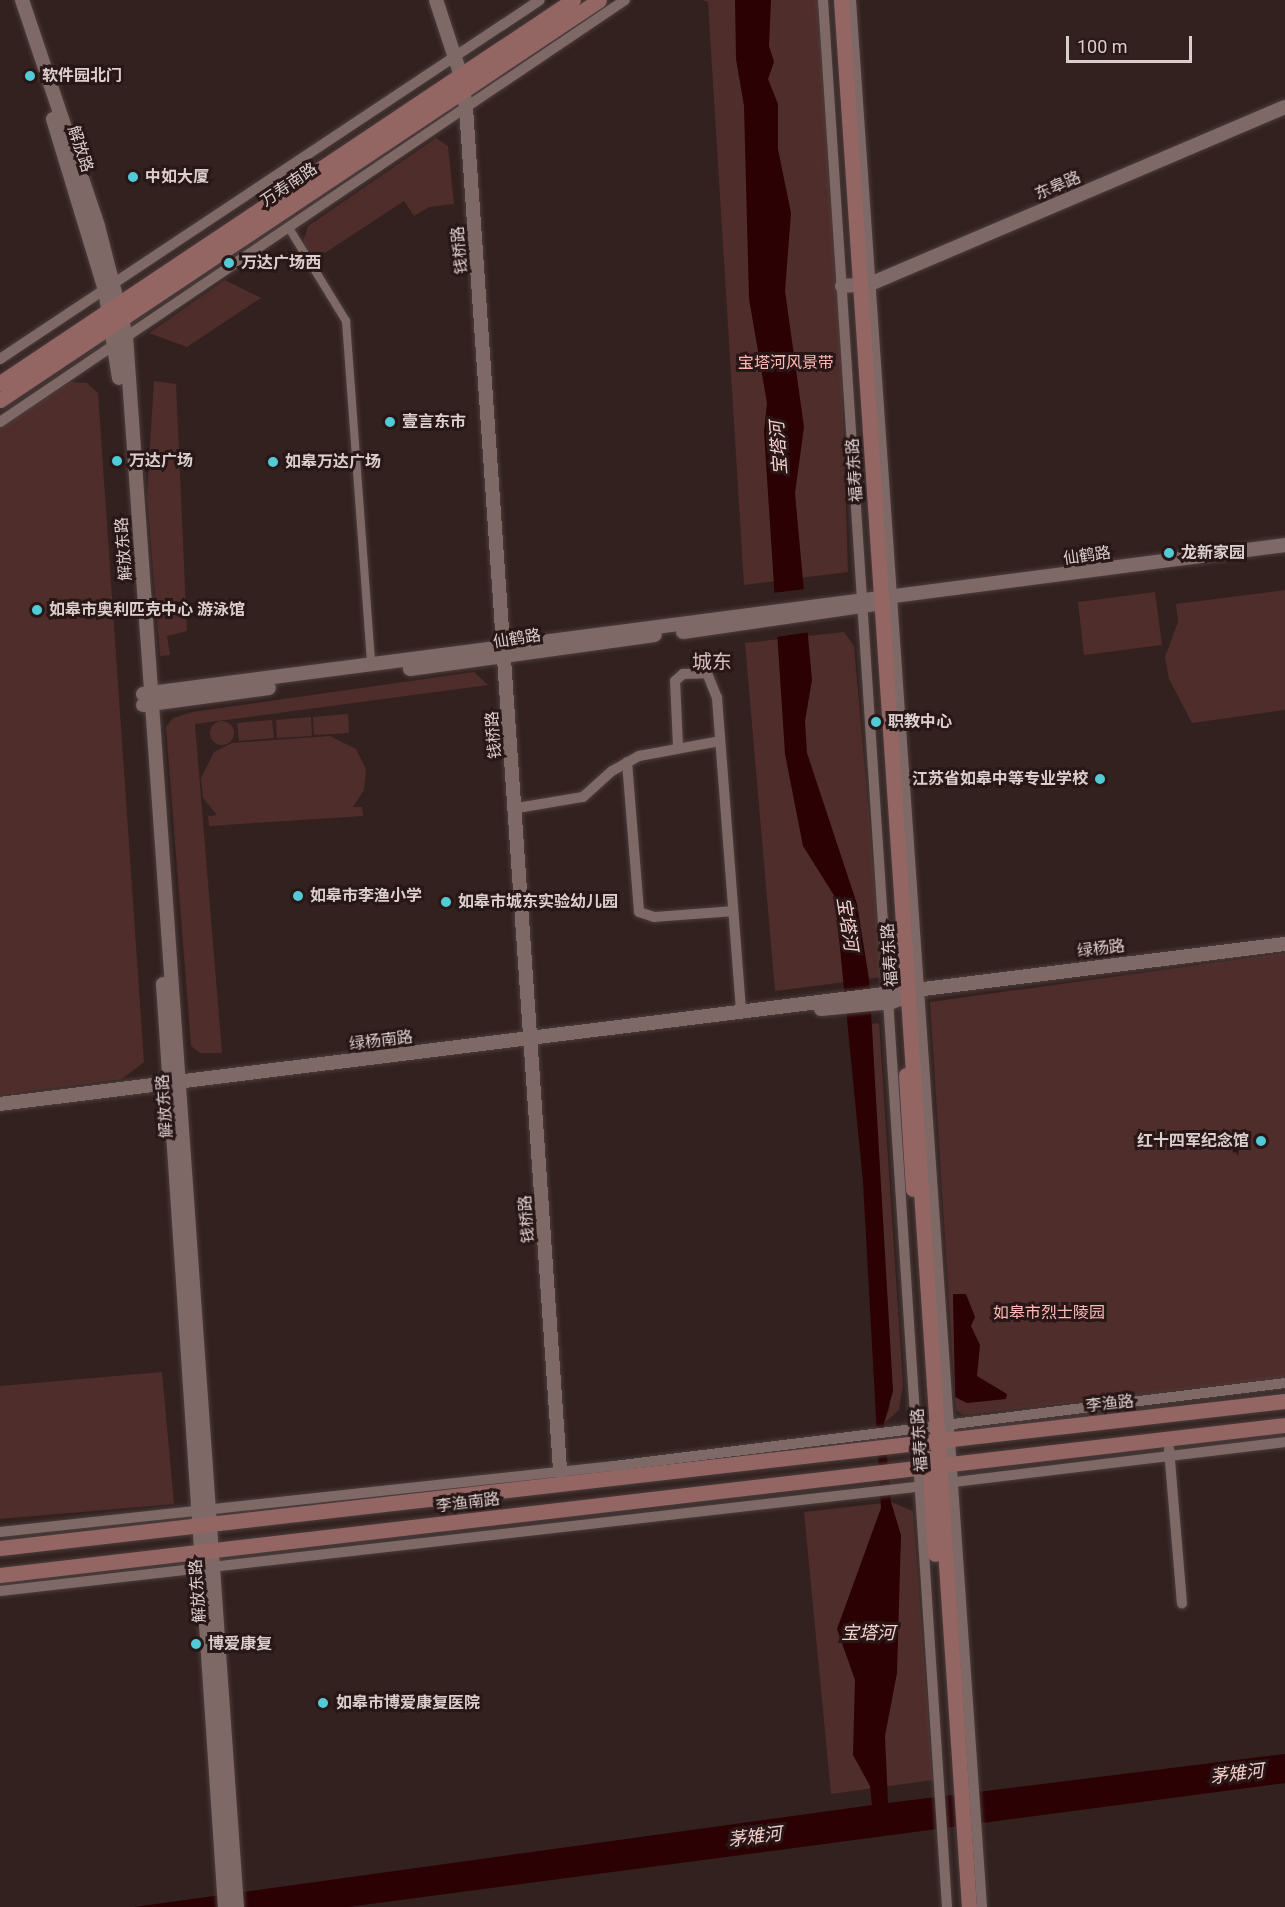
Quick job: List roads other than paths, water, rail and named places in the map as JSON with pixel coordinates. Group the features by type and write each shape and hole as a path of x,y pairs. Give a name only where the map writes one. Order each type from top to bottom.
{"main road":[{"name":"万寿南路","path":"467,80 573,0"},
{"name":"万寿南路","path":"0,400 116,314 467,80 599,0"},
{"name":"福寿东路","path":"832,0 856,285"},
{"name":"福寿东路","path":"841,0 899,995 957,1792 960,1907"},
{"name":"万寿南路","path":"0,383 116,314"},
{"name":"李渔路","path":"932,1434 1023,1431 1285,1401"},
{"path":"934,1467 1285,1425"},
{"path":"1023,1431 1007,1440 1011,1454 1024,1458"},
{"name":"李渔南路","path":"0,1548 857,1451 874,1441 932,1434"},
{"path":"857,1451 865,1467 858,1476"},
{"name":"李渔南路","path":"0,1575 934,1467"},
{"name":"福寿东路","path":"959,1829 969,1907"}],"street":[{"name":"解放路","path":"13,0 110,287"},
{"name":"解放路","path":"22,0 110,287 116,314"},
{"name":"钱桥路","path":"436,0 459,54"},
{"name":"钱桥路","path":"444,0 467,80 470,106 509,650 563,1471"},
{"path":"0,359 540,0"},
{"path":"0,422 625,0"},
{"path":"823,0 856,285"},
{"path":"851,0 856,285"},
{"name":"东皋路","path":"856,285 1285,107"},
{"path":"289,228 346,321 371,667"},
{"name":"解放东路","path":"116,314 121,340 176,1083 230,1884 237,1907"},
{"name":"仙鹤路","path":"147,700 1285,545"},
{"name":"钱桥路","path":"509,650 523,807 535,1040"},
{"name":"仙鹤路","path":"147,700 371,667 509,650"},
{"path":"678,747 675,681 695,671 707,673 715,683 741,1013"},
{"path":"523,807 583,797 627,762 678,747 720,741"},
{"path":"627,762 639,912 654,917 733,911"},
{"name":"绿杨路","path":"899,995 1285,944"},
{"path":"899,995 957,1792"},
{"name":"绿杨南路","path":"0,1104 899,995"},
{"path":"932,1434 1285,1383"},
{"path":"1168,1439 1182,1603"},
{"path":"0,1532 563,1471 874,1441"},
{"path":"0,1591 893,1490 1285,1442"},
{"path":"947,1907 959,1829"},
{"path":"959,1829 982,1907"},
{"name":"解放东路","path":"225,1907 230,1884"}],"water":[{"name":"宝塔河","path":"735,0 771,0 769,46 774,62 768,79 778,104 778,149 791,213 785,291 804,427 795,493 812,680 805,721 807,753 857,904 869,979 893,1391 884,1423 891,1502 901,1535 897,1673 885,1736 888,1803 1285,1754 1285,1783 348,1907 134,1907 872,1805 870,1786 853,1755 855,1680 837,1629 881,1508 863,1182 835,897 803,846 785,754 764,432 767,403 749,299 744,106 736,59"},
{"path":"953,1294 966,1294 975,1317 971,1326 980,1345 977,1376 1007,1394 1006,1399 967,1403 955,1397"}],"place":[{"name":"软件园北门","path":"30,76"},
{"name":"中如大厦","path":"133,177"},
{"name":"万达广场西","path":"229,263"},
{"name":"壹言东市","path":"390,422"},
{"name":"万达广场","path":"117,461"},
{"name":"如皋万达广场","path":"273,462"},
{"name":"龙新家园","path":"1169,553"},
{"name":"如皋市奥利匹克中心 游泳馆","path":"37,610"},
{"name":"职教中心","path":"876,722"},
{"name":"江苏省如皋中等专业学校","path":"1100,779"},
{"name":"如皋市李渔小学","path":"298,896"},
{"name":"如皋市城东实验幼儿园","path":"446,902"},
{"name":"红十四军纪念馆","path":"1261,1141"},
{"name":"博爱康复","path":"196,1644"},
{"name":"如皋市博爱康复医院","path":"323,1703"}],"district":[{"name":"城东","path":"712,662"}],"park label":[{"name":"宝塔河风景带","path":"786,363"},
{"name":"如皋市烈士陵园","path":"1049,1313"}],"water label":[{"name":"茅雉河","path":"1237,1774"},
{"name":"茅雉河","path":"755,1837"}]}
